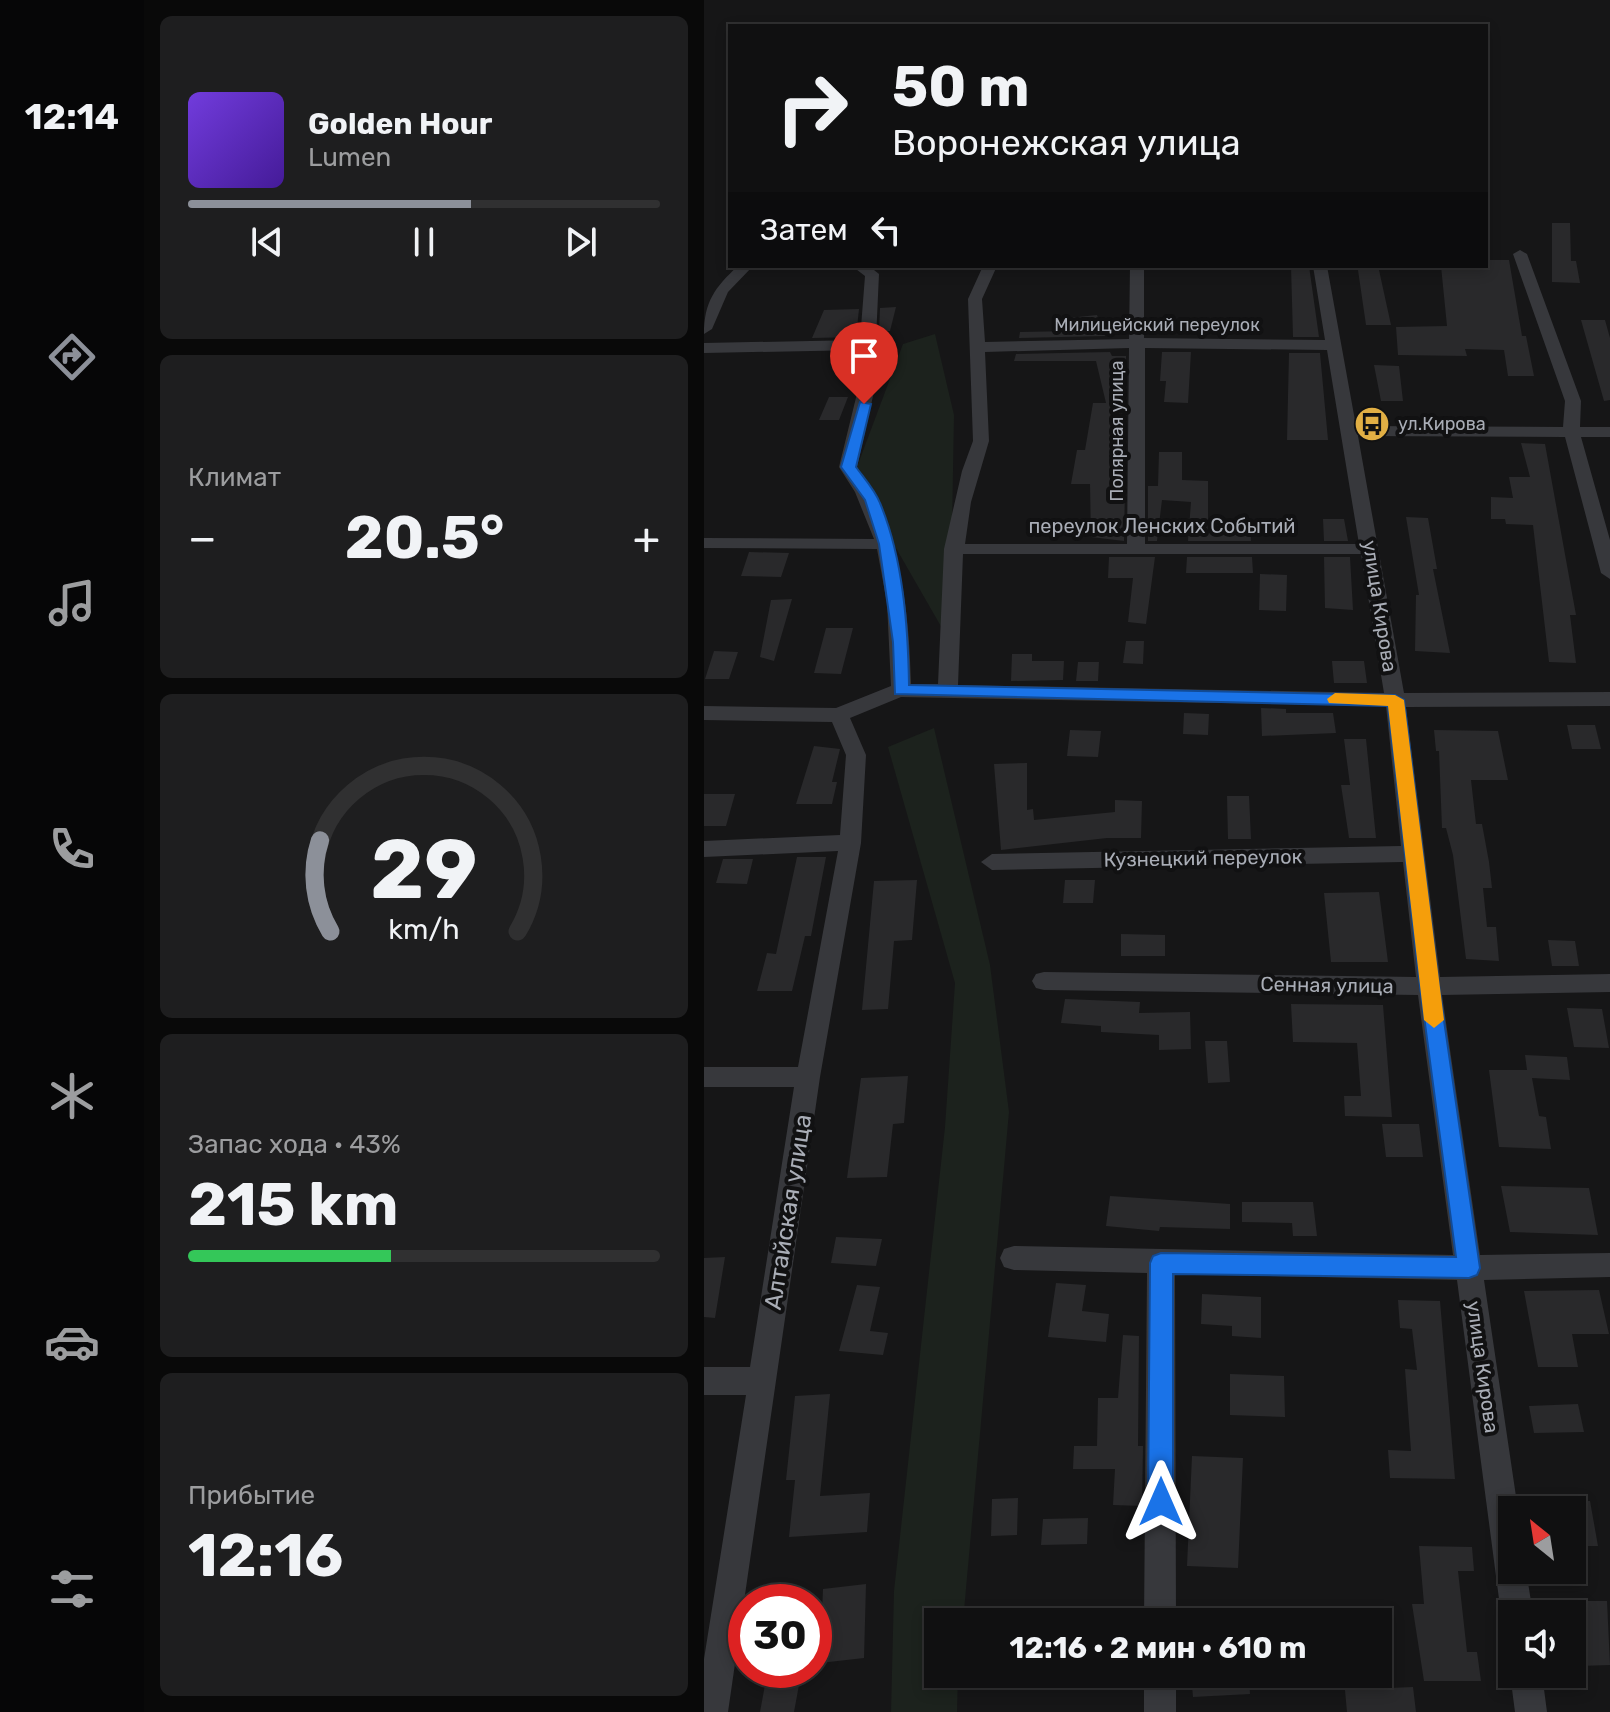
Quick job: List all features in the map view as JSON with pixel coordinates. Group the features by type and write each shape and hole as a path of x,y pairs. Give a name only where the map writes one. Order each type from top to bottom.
{"street":[{"path":"1520,254 1573,401 1571,430 1610,573"},
{"path":"704,329 721,290 744,268"},
{"path":"862,268 872,274 869,345 872,365 848,467 872,500 886,544 901,642 901,690"},
{"path":"948,691 953,549 972,463 981,441 975,299 989,268"},
{"name":"Полярная улица","path":"1136,549 1137,268"},
{"name":"улица Кирова","path":"1320,268 1352,431 1395,700 1429,986 1515,1600"},
{"path":"704,282 721,290"},
{"name":"Милицейский переулок","path":"979,347 1137,343 1334,345"},
{"path":"704,348 869,345"},
{"path":"1352,431 1610,432"},
{"path":"704,543 886,544"},
{"name":"переулок Ленских Событий","path":"953,549 1370,549"},
{"path":"704,713 839,715 873,698 901,690 1395,700 1610,699"},
{"name":"Алтайская улица","path":"712,1712 808,1077 850,843 856,755 839,715"},
{"path":"704,849 850,843"},
{"name":"Кузнецкий переулок","path":"992,862 1413,854"},
{"name":"Сенная улица","path":"1044,981 1429,986 1610,983"},
{"path":"704,1077 808,1077"},
{"path":"1014,1258 1469,1268 1610,1265"},
{"path":"1160,1608 1161,1263"},
{"path":"704,1381 762,1381"},
{"path":"1160,1688 1160,1712"},
{"path":"1528,1688 1531,1712"}],"shaded area":[{"path":"935,334 954,415 950,642 854,475 903,344"},
{"path":"934,728 990,965 1009,1112 964,1608 924,1608 924,1688 958,1688 957,1712 891,1712 894,1591 945,1127 955,983 888,747"}],"building":[{"path":"1552,223 1570,223 1571,261 1576,261 1580,283 1552,282"},
{"path":"1488,260 1509,260 1522,336 1526,336 1534,376 1508,376 1504,350 1465,349 1467,356 1398,355 1396,327 1447,326 1441,268 1488,268"},
{"path":"1291,268 1309,268 1319,337 1293,337"},
{"path":"1358,270 1379,270 1391,325 1366,325"},
{"path":"896,307 890,331 879,331 880,308"},
{"path":"859,309 856,337 812,338 824,310"},
{"path":"1097,315 1105,336 1019,338 1020,332 1073,331 1068,318"},
{"path":"1581,320 1605,320 1610,338 1610,400 1604,401"},
{"path":"1110,352 1112,356 1126,356 1126,380 1115,437 1121,437 1111,486 1125,486 1124,541 1091,537 1090,484 1071,484 1077,450 1085,450 1093,403 1106,403 1096,361 1014,361 1016,354"},
{"path":"1162,352 1191,352 1188,403 1164,402 1166,381 1160,381"},
{"path":"1289,353 1320,353 1328,440 1287,440"},
{"path":"1374,365 1399,366 1403,401 1381,401"},
{"path":"829,397 848,397 839,420 819,420"},
{"path":"1521,443 1545,444 1576,615 1570,615 1576,663 1549,662 1533,525 1506,524 1505,519 1491,519 1491,497 1513,498 1509,477 1530,477"},
{"path":"1159,452 1182,452 1182,480 1208,481 1208,522 1250,522 1251,541 1188,541 1191,502 1162,500 1157,541 1148,541 1148,486 1158,486"},
{"path":"1406,517 1428,518 1437,569 1433,569 1450,653 1415,651 1416,595 1419,595"},
{"path":"1323,519 1344,519 1348,541 1324,541"},
{"path":"749,552 789,553 781,577 741,576"},
{"path":"1109,557 1155,557 1146,624 1128,622 1133,578 1108,578"},
{"path":"1187,557 1252,557 1253,573 1186,573"},
{"path":"1324,557 1350,557 1353,610 1325,608"},
{"path":"1260,574 1287,575 1286,611 1259,610"},
{"path":"792,599 774,661 760,657 771,600"},
{"path":"826,628 853,628 841,674 814,673"},
{"path":"1126,641 1144,641 1143,664 1123,663"},
{"path":"714,651 738,652 729,679 705,679"},
{"path":"1012,654 1032,654 1032,661 1064,661 1063,680 1011,681"},
{"path":"1332,661 1364,661 1367,683 1334,683"},
{"path":"1078,662 1099,662 1098,681 1076,681"},
{"path":"1261,708 1286,709 1286,713 1333,713 1336,733 1262,736"},
{"path":"1184,713 1209,714 1208,735 1183,734"},
{"path":"1567,725 1595,725 1601,749 1572,749"},
{"path":"1070,730 1101,731 1098,757 1067,756"},
{"path":"1434,730 1498,731 1508,780 1471,780 1476,824 1482,824 1492,888 1483,888 1487,927 1496,927 1499,961 1466,959 1453,855 1446,828 1442,828 1439,751 1436,751"},
{"path":"1344,739 1366,739 1376,838 1349,838 1341,785 1350,785"},
{"path":"814,746 840,749 832,782 837,782 832,804 796,804"},
{"path":"1027,763 1027,810 1033,809 1034,820 1115,812 1115,800 1142,801 1141,838 1107,838 1001,850 994,764"},
{"path":"704,794 735,794 726,826 704,826"},
{"path":"1227,796 1249,796 1251,839 1228,839"},
{"path":"797,857 826,857 811,936 805,936 792,991 757,991 767,953 776,954"},
{"path":"723,859 753,859 747,884 716,883"},
{"path":"917,880 912,940 894,941 888,1009 862,1010 874,881"},
{"path":"1065,880 1095,880 1093,903 1063,903"},
{"path":"1379,892 1388,962 1331,962 1324,893"},
{"path":"1121,934 1165,935 1165,956 1121,956"},
{"path":"1548,940 1575,941 1579,966 1552,966"},
{"path":"1065,999 1140,1002 1139,1013 1190,1012 1191,1049 1159,1050 1159,1035 1101,1032 1101,1026 1061,1023"},
{"path":"1291,1004 1383,1005 1392,1117 1345,1116 1344,1096 1361,1096 1357,1043 1293,1042"},
{"path":"1567,1008 1602,1009 1609,1048 1574,1047"},
{"path":"1205,1041 1227,1041 1230,1082 1208,1083"},
{"path":"1525,1055 1567,1057 1570,1080 1532,1078 1539,1116 1546,1117 1551,1149 1499,1147 1489,1070 1527,1070"},
{"path":"908,1076 904,1123 893,1124 887,1177 847,1178 861,1078"},
{"path":"1382,1124 1419,1124 1423,1157 1386,1157"},
{"path":"1501,1186 1589,1188 1598,1235 1510,1232"},
{"path":"1110,1196 1230,1204 1230,1229 1160,1227 1159,1231 1106,1226"},
{"path":"1242,1202 1313,1202 1317,1236 1293,1236 1292,1223 1242,1222"},
{"path":"836,1237 882,1239 876,1266 831,1263"},
{"path":"725,1257 715,1318 704,1317 704,1258"},
{"path":"1056,1283 1086,1285 1082,1311 1109,1314 1106,1342 1048,1337"},
{"path":"857,1285 880,1287 870,1331 888,1333 883,1355 839,1351"},
{"path":"1599,1290 1609,1334 1572,1334 1578,1367 1538,1367 1524,1291"},
{"path":"1202,1294 1261,1297 1261,1338 1232,1336 1232,1326 1201,1324"},
{"path":"1398,1300 1440,1301 1455,1479 1390,1478 1388,1450 1411,1451 1405,1369 1417,1370 1412,1329 1400,1328"},
{"path":"1123,1335 1139,1336 1138,1446 1143,1446 1142,1506 1113,1505 1115,1469 1073,1469 1074,1446 1097,1446 1098,1398 1118,1398"},
{"path":"1230,1374 1284,1376 1285,1417 1230,1415"},
{"path":"830,1394 820,1496 870,1493 867,1532 789,1537 795,1480 786,1480 795,1396"},
{"path":"1578,1404 1584,1432 1534,1433 1529,1406"},
{"path":"1192,1456 1243,1458 1238,1568 1187,1566"},
{"path":"1018,1498 1017,1535 991,1536 992,1499"},
{"path":"1586,1501 1590,1501 1598,1546 1586,1546"},
{"path":"1088,1518 1087,1544 1041,1545 1043,1519"},
{"path":"1419,1546 1472,1547 1474,1571 1458,1571 1467,1652 1477,1652 1481,1681 1424,1681 1412,1604 1424,1604"},
{"path":"866,1584 864,1658 832,1662 832,1588"},
{"path":"1586,1601 1607,1601 1610,1665 1586,1666"},
{"path":"1413,1687 1416,1712 1347,1712 1345,1690"},
{"path":"764,1688 798,1688 794,1712 760,1712"},
{"path":"1192,1688 1250,1688 1250,1694 1193,1697"}],"slow traffic":[{"path":"1335,699 1395,700 1434,1020"}],"place":[{"name":"ул.Кирова","path":"1372,424"}],"route":[{"path":"864,404 848,467 872,500 886,544 901,642 901,690 1395,700 1429,986 1469,1268 1161,1263 1161,1502"}]}
